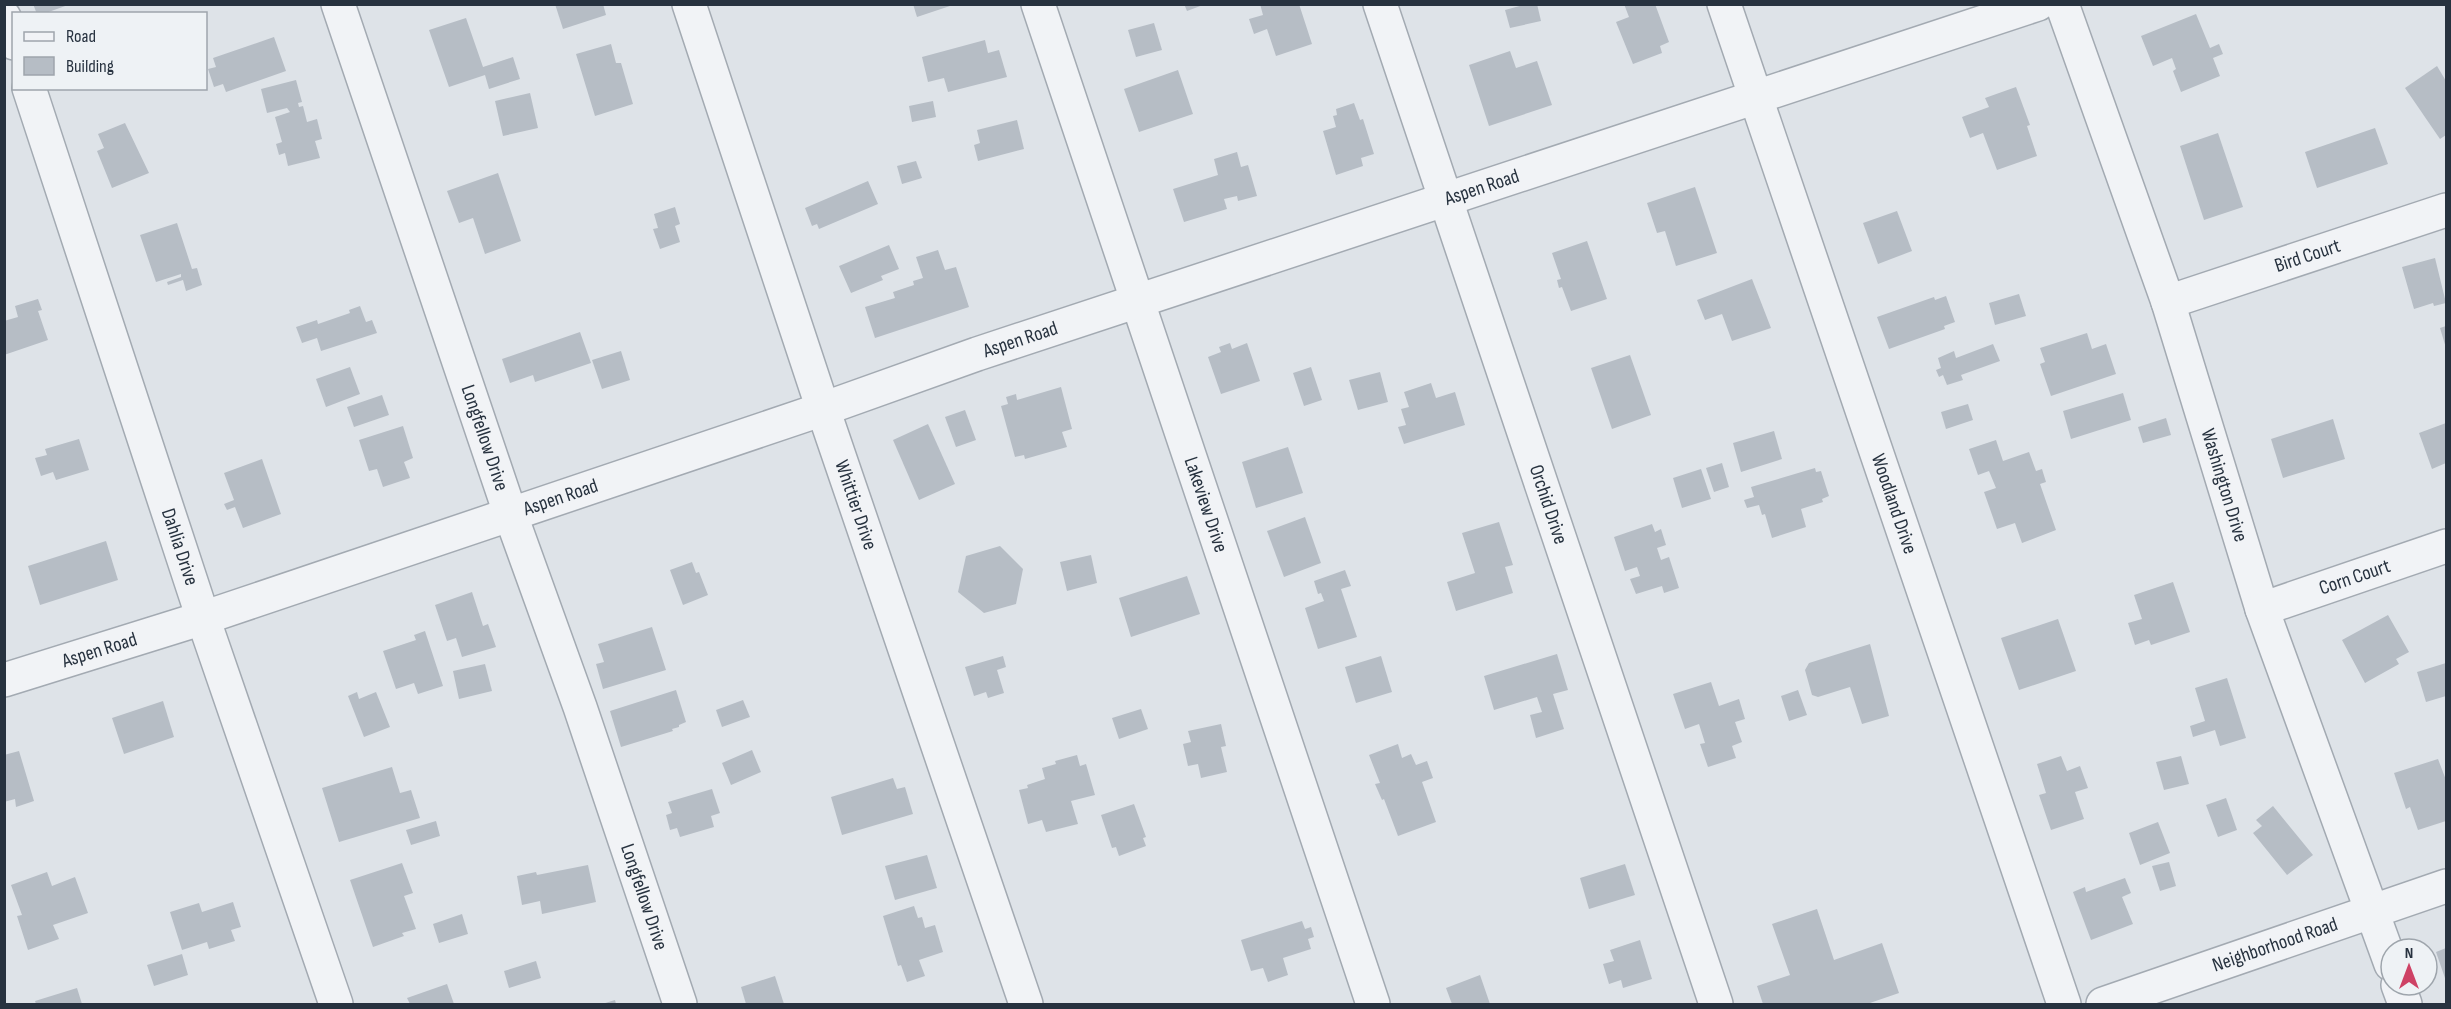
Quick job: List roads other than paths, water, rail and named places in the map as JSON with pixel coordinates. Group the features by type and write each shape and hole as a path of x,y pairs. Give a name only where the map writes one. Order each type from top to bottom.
{"street":[{"name":"Longfellow Drive","path":"338,4 510,513 580,707 680,1005"},
{"name":"Whittier Drive","path":"689,4 823,409 1026,1005"},
{"name":"Lakeview Drive","path":"1038,4 1373,1005"},
{"name":"Orchid Drive","path":"1380,4 1448,200 1716,1005"},
{"name":"Woodland Drive","path":"1724,4 2064,1005"},
{"name":"Aspen Road","path":"4,680 203,618 823,409 977,354 2038,4"},
{"name":"Washington Drive","path":"2062,4 2168,302 2262,609 2382,937"},
{"path":"4,17 12,38"},
{"name":"Dahlia Drive","path":"30,90 203,618 336,1005"},
{"name":"Bird Court","path":"2168,302 2446,210"},
{"name":"Corn Court","path":"2262,609 2446,546"},
{"name":"Neighborhood Road","path":"2103,1005 2446,886"}]}
